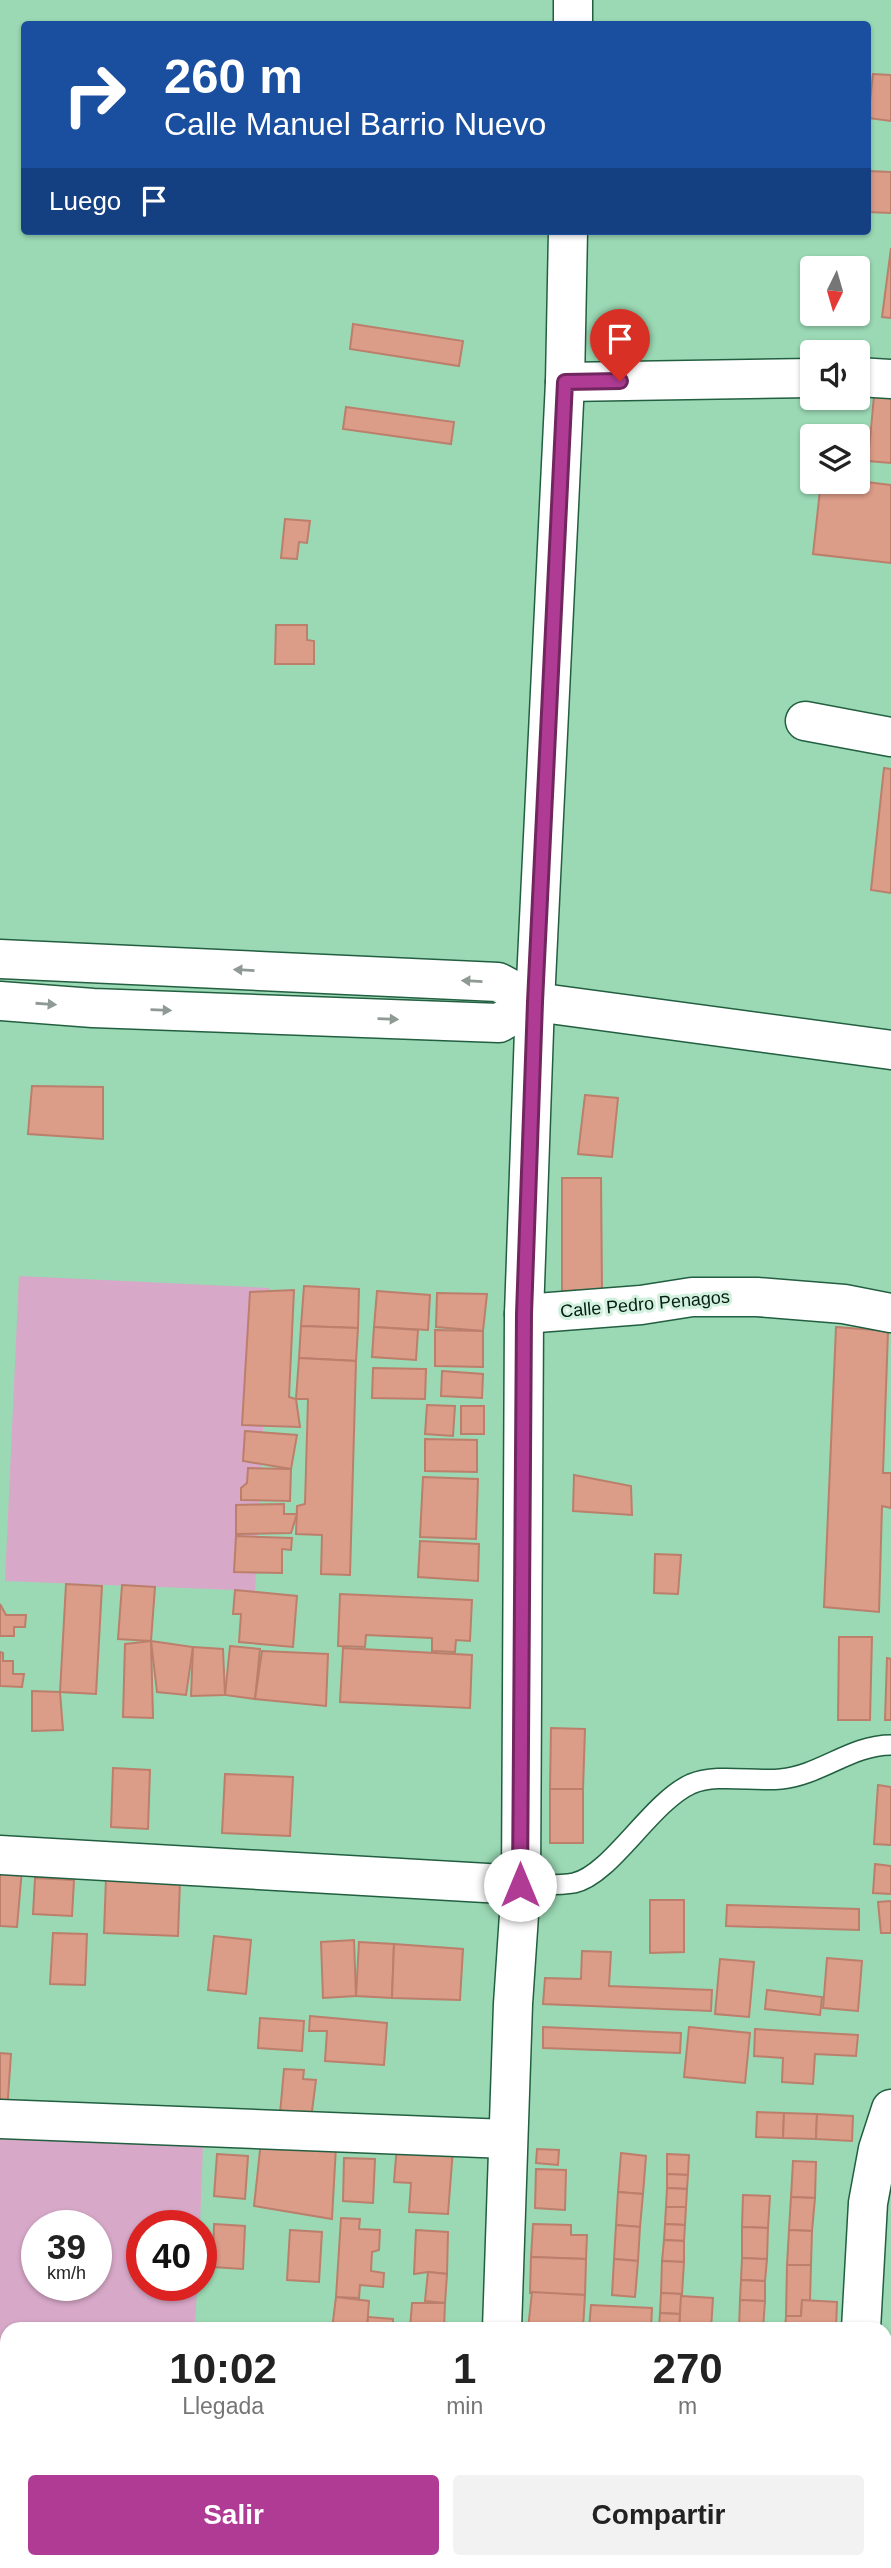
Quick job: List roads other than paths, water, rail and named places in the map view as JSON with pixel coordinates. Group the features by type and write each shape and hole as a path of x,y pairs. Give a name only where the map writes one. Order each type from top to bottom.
{"street":[{"path":"573,0 573,21"},
{"path":"502,2322 507,2139 520,1885 524,1314 535,1002 565,382 568,235"},
{"path":"565,382 800,378"},
{"path":"870,378 891,379"},
{"path":"805,721 891,737"},
{"path":"0,959 498,982 535,1002 891,1050"},
{"path":"0,1001 499,1023 535,1002"},
{"name":"Calle Pedro Penagos","path":"524,1314 705,1297 757,1297 845,1304 891,1313"},
{"path":"0,1855 520,1885"},
{"path":"861,2322 868,2203 878,2149 891,2109"},
{"path":"0,2119 507,2139"}],"lane":[{"path":"520,1885 574,1883 590,1876 659,1808 691,1784 723,1778 780,1779 807,1773 855,1751 875,1745 891,1745"}]}
